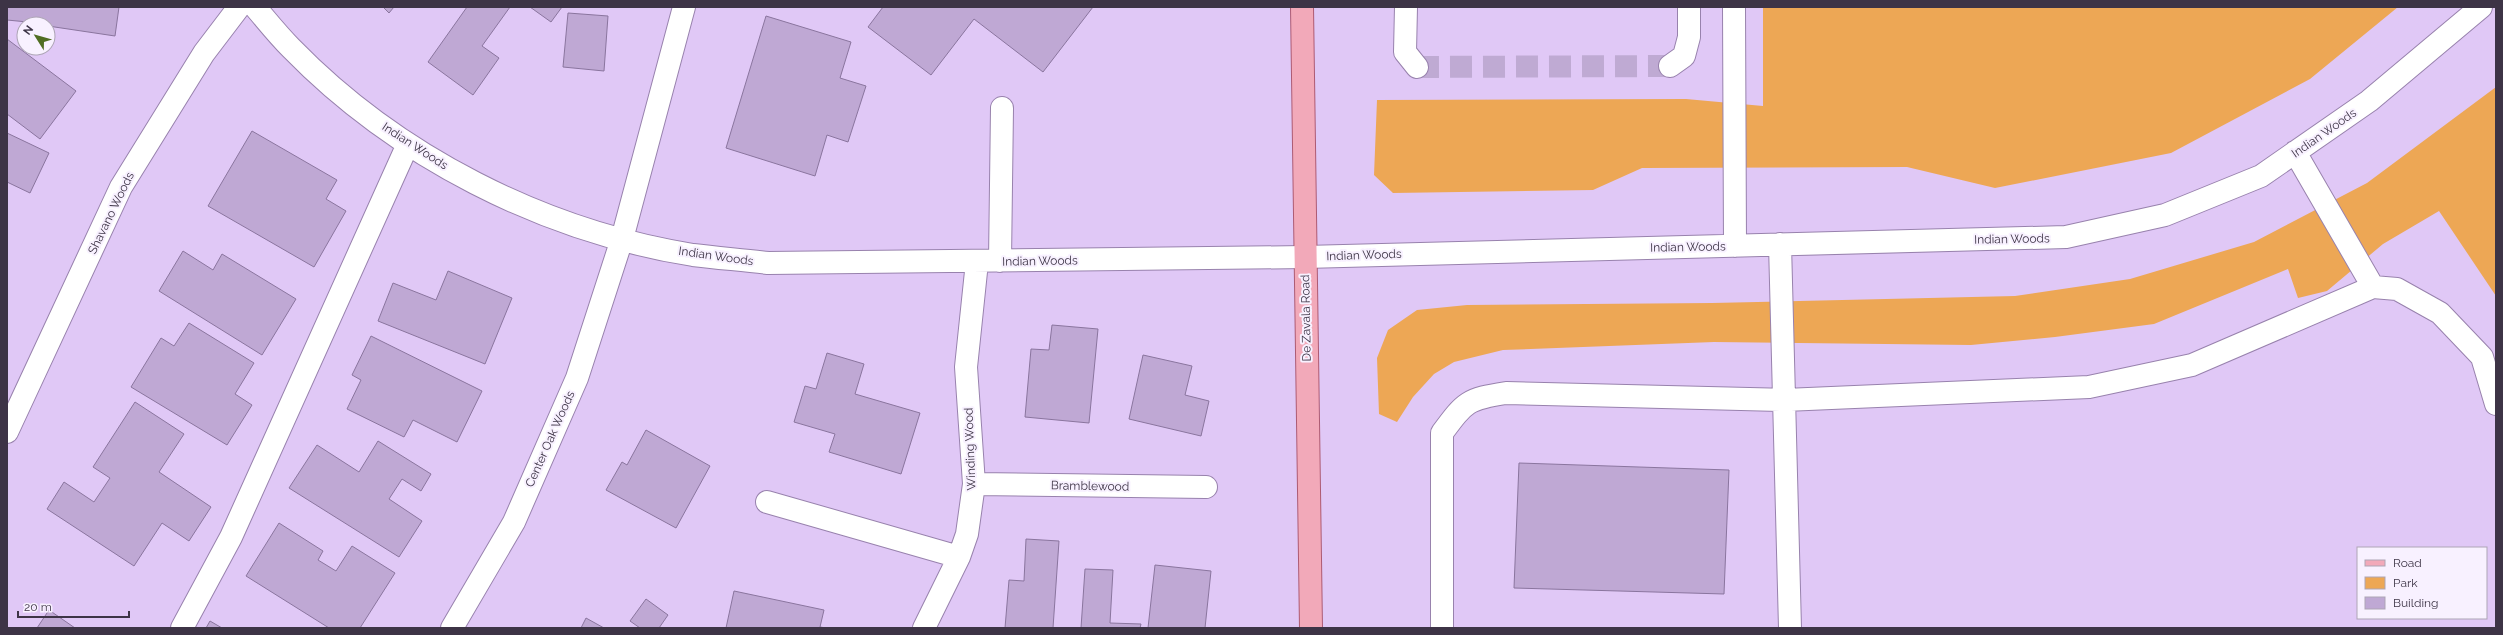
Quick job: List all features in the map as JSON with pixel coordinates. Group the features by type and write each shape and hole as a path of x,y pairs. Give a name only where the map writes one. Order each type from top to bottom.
{"main road":[{"name":"De Zavala Road","path":"1302,7 1311,628"}],"street":[{"name":"Shavano Woods","path":"7,432 121,187 204,53 239,7"},
{"name":"Indian Woods","path":"255,7 291,48 347,99 408,144 475,183 544,214 622,239 692,254 768,263 977,262 1306,257 2066,237 2165,214 2261,176 2370,101 2471,10"},
{"name":"Center Oak Woods","path":"452,628 514,522 577,378 622,239 684,7"},
{"path":"1406,7 1405,52 1417,67"},
{"path":"1670,66 1684,56 1689,37 1688,7"},
{"path":"1734,7 1735,246"},
{"path":"1000,261 1002,108"},
{"path":"182,628 230,537 408,144"},
{"path":"2295,152 2373,287"},
{"path":"1780,244 1790,628"},
{"name":"Winding Wood","path":"924,628 959,557 967,534 974,484 966,367 977,262"},
{"path":"1442,628 1442,433 1459,410 1477,398 1506,393 1784,400 2089,387 2192,365 2373,287 2397,289 2440,313 2482,357 2496,404"},
{"name":"Bramblewood","path":"974,484 1206,487"},
{"path":"768,502 959,557"}],"green space":[{"path":"1763,7 2398,7 2310,79 2171,153 1995,188 1907,167 1642,168 1593,190 1393,193 1374,175 1377,100 1686,99 1763,106"},
{"path":"2496,87 2496,296 2439,211 2383,244 2327,291 2298,298 2288,269 2154,324 2055,337 1971,345 1714,342 1503,350 1454,362 1434,374 1413,397 1397,422 1379,414 1377,358 1388,330 1417,310 1467,305 1712,303 2015,296 2130,279 2254,242 2367,183"}],"building":[{"path":"7,7 119,7 115,36 56,27 56,16 16,16 16,21 7,20"},
{"path":"383,7 394,7 389,13"},
{"path":"467,7 510,7 482,46 499,58 473,95 428,62"},
{"path":"530,7 562,7 551,22"},
{"path":"883,7 1093,7 1043,72 974,19 931,75 868,27"},
{"path":"568,13 608,16 604,71 563,67"},
{"path":"766,16 851,42 840,78 866,86 848,142 827,135 815,176 726,148"},
{"path":"7,39 16,46 16,56 30,56 76,91 40,139 7,114"},
{"path":"252,131 337,180 326,199 346,211 314,267 208,206"},
{"path":"7,133 49,153 30,193 7,182"},
{"path":"183,251 213,270 222,254 296,299 262,355 159,291"},
{"path":"448,271 512,298 485,364 378,321 393,283 436,300"},
{"path":"189,323 254,363 235,394 252,405 227,445 131,387 161,338 174,346"},
{"path":"1052,325 1098,329 1089,423 1025,417 1031,349 1049,350"},
{"path":"371,336 482,391 457,442 413,420 404,437 347,409 361,380 352,375"},
{"path":"827,353 864,364 855,394 920,413 901,474 829,452 835,434 794,422 805,386 816,389"},
{"path":"1143,355 1192,366 1185,395 1209,401 1201,436 1129,419"},
{"path":"135,402 184,434 159,472 211,507 189,541 162,523 134,566 47,509 64,482 94,502 110,478 93,467"},
{"path":"646,430 710,466 676,528 606,490 622,462 627,465"},
{"path":"378,441 431,474 421,491 402,479 389,499 422,521 399,557 289,488 317,445 359,472"},
{"path":"1519,463 1729,470 1724,594 1514,588"},
{"path":"279,523 323,551 318,560 336,571 352,546 395,573 360,628 329,628 246,576"},
{"path":"1026,539 1059,541 1053,628 1005,628 1009,580 1024,581"},
{"path":"1155,565 1211,571 1205,628 1148,628"},
{"path":"1085,569 1113,570 1110,623 1141,624 1140,628 1081,628"},
{"path":"734,591 824,610 820,627 826,628 726,628"},
{"path":"646,599 668,615 659,628 640,628 630,621"},
{"path":"49,610 75,628 37,628"},
{"path":"586,618 604,628 581,628"},
{"path":"210,621 222,628 206,628"}],"tunnel":[{"path":"1417,67 1670,66"}]}
